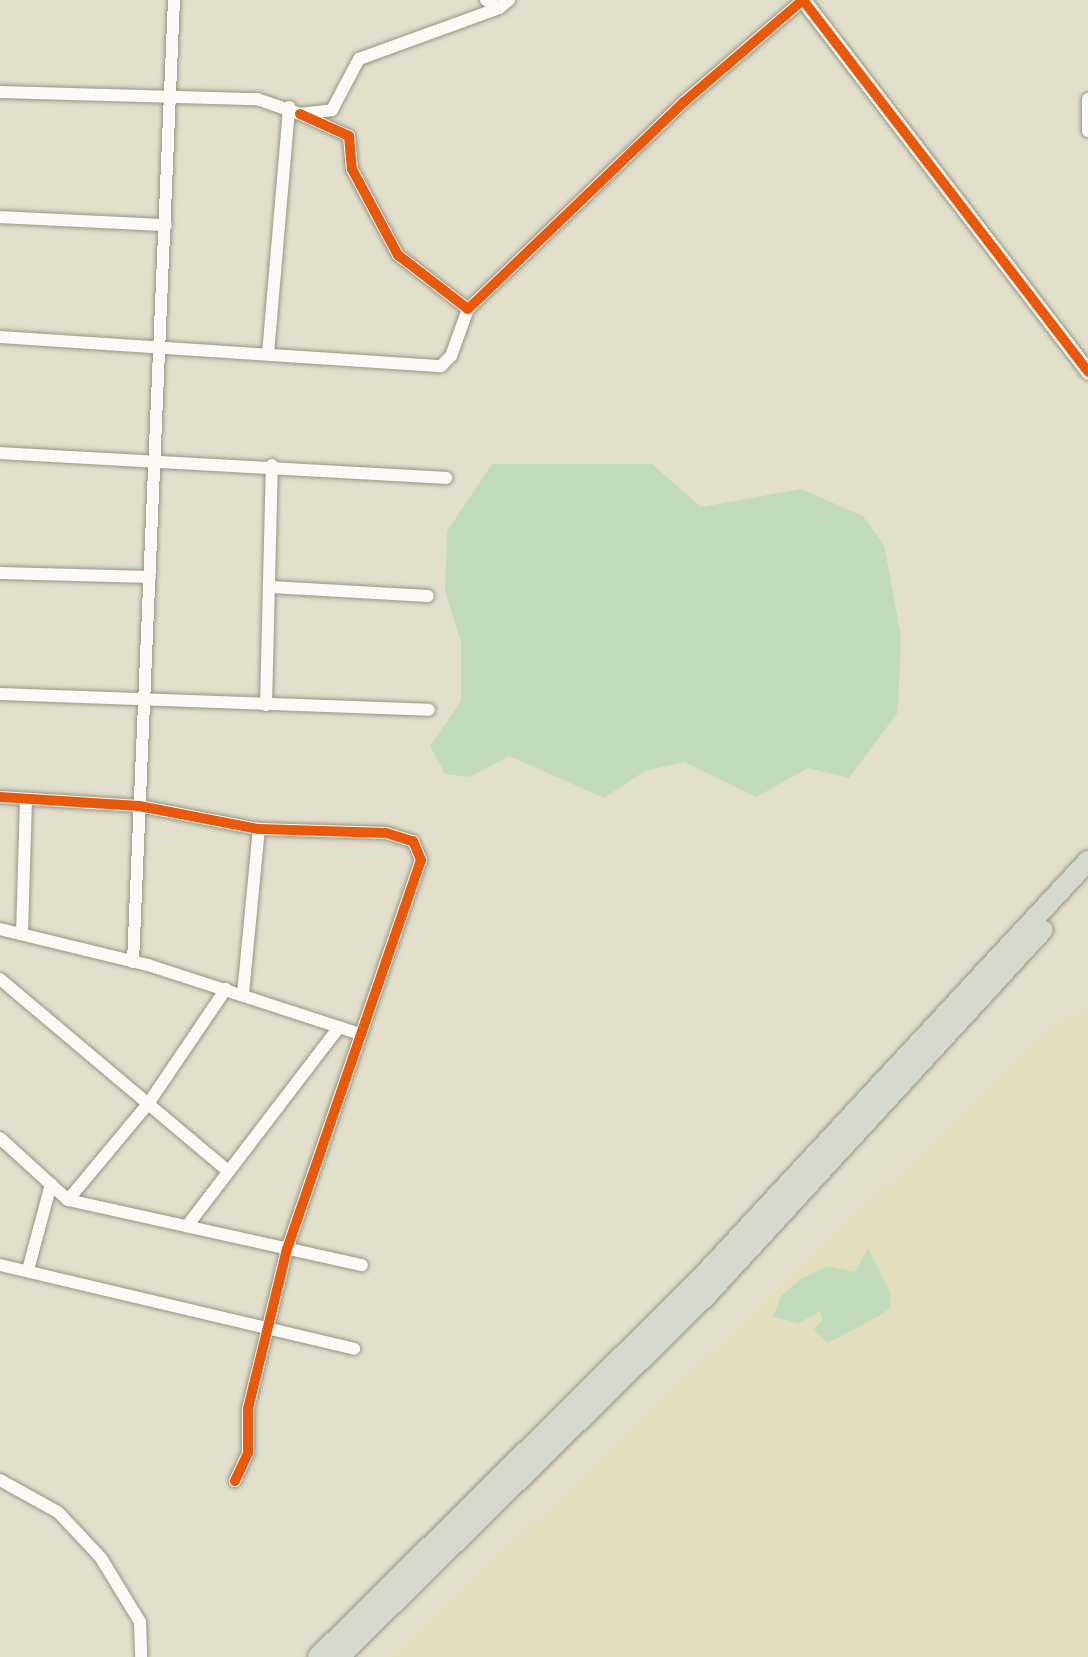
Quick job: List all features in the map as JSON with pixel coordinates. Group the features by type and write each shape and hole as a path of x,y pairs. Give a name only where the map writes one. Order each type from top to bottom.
{"highway":[{"path":"318,1657 647,1335 1088,862"},
{"path":"339,1657 706,1295 1088,880"}],"street":[{"path":"133,962 174,0"},
{"path":"486,0 504,4"},
{"path":"0,337 160,344 441,366 451,356 468,309 684,102 803,0 1088,372"},
{"path":"294,111 332,110 360,59 504,4"},
{"path":"0,92 257,99 349,136 352,169 398,255 468,309"},
{"path":"1088,99 1088,131"},
{"path":"268,354 294,111"},
{"path":"0,216 166,225"},
{"path":"0,453 272,465 446,478"},
{"path":"266,705 272,465"},
{"path":"0,573 150,577"},
{"path":"271,587 428,596"},
{"path":"0,694 429,710"},
{"path":"0,797 139,806 259,828 386,833 413,841 421,860 357,1033 287,1249 248,1409 248,1452 234,1481"},
{"path":"22,934 26,800"},
{"path":"244,994 259,828"},
{"path":"0,930 244,994 357,1033"},
{"path":"0,979 227,1170"},
{"path":"68,1200 148,1104 226,989"},
{"path":"186,1226 339,1027"},
{"path":"0,1138 68,1200 362,1265"},
{"path":"28,1270 50,1184"},
{"path":"0,1266 354,1349"},
{"path":"0,1480 58,1512 101,1558 140,1622 141,1651 130,1657"}],"shaded area":[{"path":"492,464 652,464 701,507 801,489 863,516 884,545 901,636 898,712 849,778 808,768 756,797 684,762 645,771 604,798 509,756 470,777 445,774 430,746 461,701 461,642 445,591 447,531"},
{"path":"1088,1007 1088,1657 392,1657 1055,1024"},
{"path":"868,1248 891,1294 890,1308 879,1316 828,1343 814,1330 823,1319 820,1311 799,1323 773,1317 781,1296 801,1279 828,1266 855,1272"}],"cycle path":[{"path":"300,114 349,136 352,169 398,255 468,309 684,102 803,0 1088,372"},
{"path":"0,797 139,806 259,829 386,833 413,841 421,860 287,1249 248,1409 248,1453 235,1481"}]}
